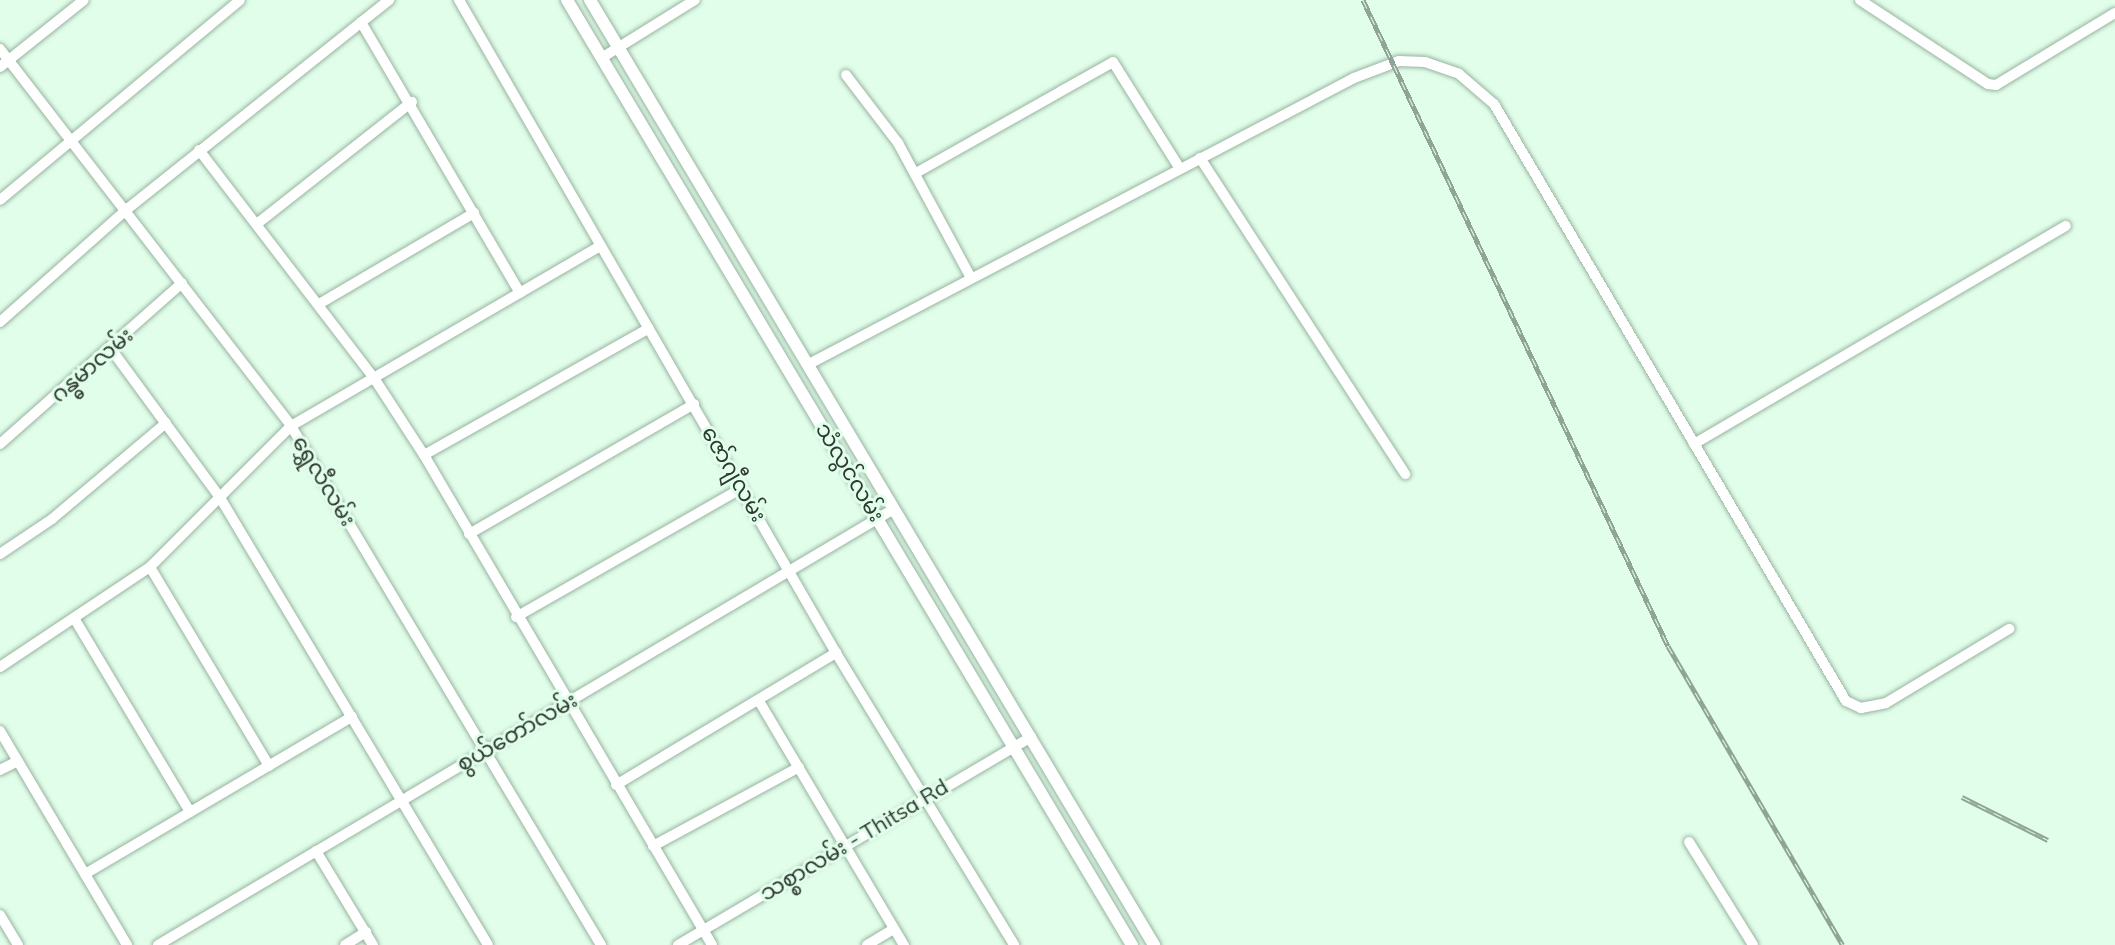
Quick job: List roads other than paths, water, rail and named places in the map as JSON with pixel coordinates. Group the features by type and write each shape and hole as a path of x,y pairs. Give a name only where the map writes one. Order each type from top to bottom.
{"main road":[{"name":"သံလွင်လမ်း","path":"567,0 1132,945"},
{"name":"သံလွင်လမ်း","path":"590,0 808,364 892,510 1031,737 1154,945"},
{"path":"743,293 760,283"}],"street":[{"path":"4,63 84,0"},
{"path":"0,200 68,139 240,0"},
{"path":"0,322 126,210 389,0"},
{"name":"ဇော်ဂျီလမ်း","path":"459,0 600,246 793,572 836,653 1014,945"},
{"path":"603,57 695,0"},
{"path":"1860,0 1996,85 2115,13"},
{"path":"361,22 412,102 520,292"},
{"name":"ရွှေလီလမ်း","path":"0,49 4,63 126,210 291,426 601,945"},
{"path":"916,173 1113,62 1180,169"},
{"path":"808,364 1380,66 1425,62 1459,74 1494,105 1852,706 1886,703 2009,628"},
{"path":"846,75 916,173 971,278"},
{"path":"258,223 412,102"},
{"path":"199,150 258,223 374,378 424,455 516,617 712,945"},
{"path":"1200,158 1405,474"},
{"path":"319,304 474,213"},
{"path":"1694,444 2066,226"},
{"path":"0,667 150,567 291,426 600,246"},
{"name":"ဂန္ဓမာလမ်း","path":"0,444 111,349 182,283"},
{"path":"424,455 649,328"},
{"path":"111,349 219,496 488,945"},
{"path":"469,534 694,404"},
{"path":"0,554 52,519 166,423"},
{"path":"516,617 742,488"},
{"name":"စွယ်တော်လမ်း","path":"158,945 567,702 793,572 892,510"},
{"path":"150,567 269,766"},
{"path":"74,618 190,812"},
{"path":"616,784 759,701 836,653"},
{"path":"759,701 904,945"},
{"path":"85,874 352,717"},
{"path":"0,731 127,945"},
{"name":"သစ္စာလမ်း - Thitsa Rd","path":"678,945 1031,737"},
{"path":"0,770 18,761"},
{"path":"653,846 799,767"},
{"path":"1689,843 1753,945"},
{"path":"316,851 373,945"},
{"path":"0,915 14,944"},
{"path":"867,945 894,928"},
{"path":"345,945 366,932"}],"railway":[{"path":"1363,0 1668,646 1843,945"},
{"path":"1962,797 2048,840"}]}
